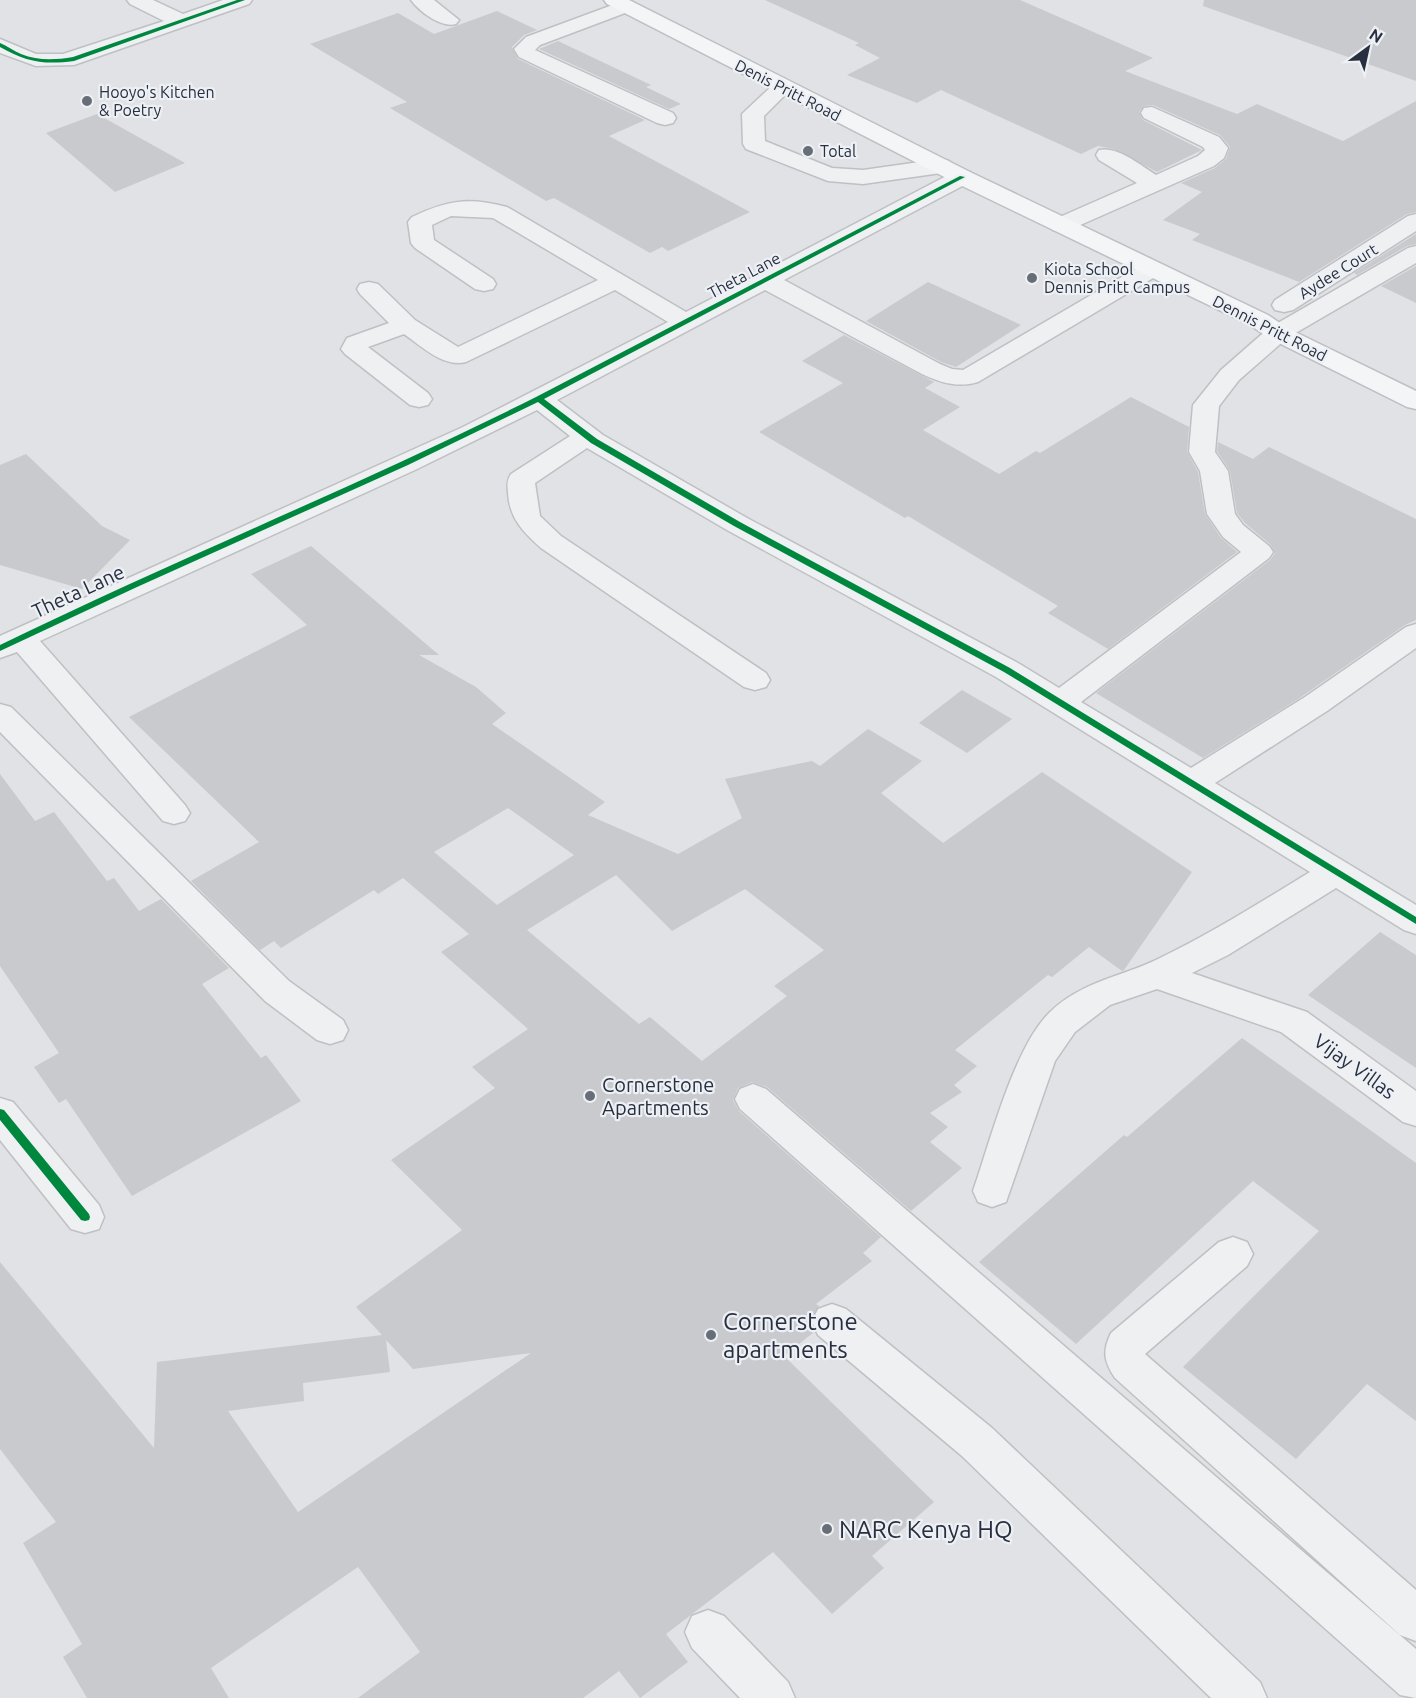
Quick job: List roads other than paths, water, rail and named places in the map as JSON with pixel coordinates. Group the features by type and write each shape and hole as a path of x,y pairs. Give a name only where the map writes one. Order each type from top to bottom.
{"main road":[{"name":"Denis Pritt Road","path":"620,3 951,172"},
{"name":"Dennis Pritt Road","path":"951,172 1416,401"}],"street":[{"path":"137,0 181,21"},
{"path":"0,45 22,59 46,63 74,59 242,0"},
{"path":"421,0 449,20"},
{"path":"620,3 533,41 524,49 526,53 665,118"},
{"path":"782,87 753,114 754,144 828,174 863,177 951,172"},
{"path":"1060,225 1206,161 1216,153 1217,148 1152,113"},
{"path":"1107,155 1155,184"},
{"name":"Theta Lane","path":"10,643 172,567 465,437 765,280 951,172"},
{"path":"484,284 423,243 420,222 447,209 480,209 499,212 686,322"},
{"name":"Aydee Court","path":"1278,332 1416,221"},
{"path":"1059,703 1259,552 1233,531 1221,514 1215,471 1202,452 1206,405 1230,375 1278,332 1416,253"},
{"path":"765,280 931,369 958,378 969,376 1152,269"},
{"path":"1278,332 1416,279"},
{"path":"369,289 406,325 457,357 615,281"},
{"path":"406,325 356,343 354,349 419,399"},
{"path":"539,399 588,436 737,525 1007,670 1416,921"},
{"path":"588,436 522,480 522,505 526,519 551,542 755,680"},
{"path":"1191,783 1316,704 1416,634"},
{"path":"10,643 174,813"},
{"path":"0,714 277,991 330,1030"},
{"path":"992,1191 1038,1057 1062,1022 1098,995 1157,975 1216,946 1336,872"},
{"name":"Vijay Villas","path":"1157,975 1294,1022 1416,1111"},
{"path":"753,1099 1416,1679"},
{"path":"0,1113 85,1217"},
{"path":"1233,1254 1125,1346 1124,1357 1129,1365 1416,1619"},
{"path":"832,1322 977,1442 1244,1698"},
{"path":"708,1632 772,1698"}],"place":[{"name":"Hooyo's Kitchen & Poetry","path":"87,101"},
{"name":"Total","path":"808,151"},
{"name":"Kiota School Dennis Pritt Campus","path":"1032,278"},
{"name":"Cornerstone Apartments","path":"590,1096"},
{"name":"Cornerstone apartments","path":"711,1335"},
{"name":"NARC Kenya HQ","path":"827,1529"}]}
